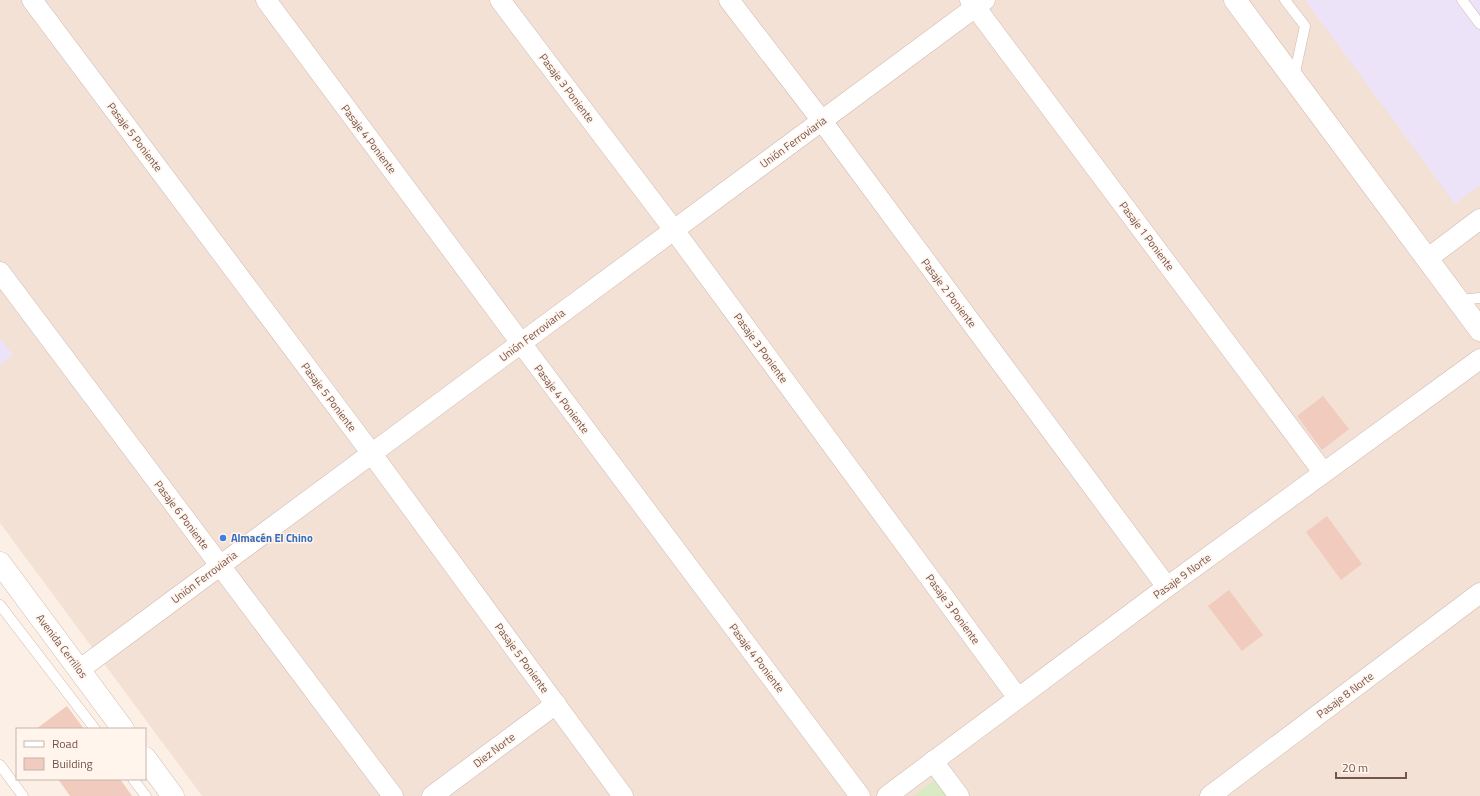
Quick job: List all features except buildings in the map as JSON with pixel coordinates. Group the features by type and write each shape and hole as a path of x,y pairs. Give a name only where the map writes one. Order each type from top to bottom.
{"street":[{"name":"Pasaje 5 Poniente","path":"32,0 372,454 623,796"},
{"name":"Pasaje 4 Poniente","path":"266,0 521,344 860,796"},
{"name":"Pasaje 3 Poniente","path":"500,0 674,230 1018,698"},
{"name":"Pasaje 2 Poniente","path":"729,0 822,121 1167,587"},
{"path":"1235,0 1480,330"},
{"name":"Unión Ferroviaria","path":"79,670 822,121 977,2"},
{"name":"Pasaje 1 Poniente","path":"977,2 1323,472"},
{"path":"1427,259 1480,219"},
{"name":"Pasaje 6 Poniente","path":"0,272 393,796"},
{"name":"Pasaje 9 Norte","path":"887,796 1323,472 1480,359"},
{"name":"Avenida Cerrillos","path":"0,563 122,728"},
{"name":"Pasaje 8 Norte","path":"1210,796 1480,593"},
{"name":"Diez Norte","path":"432,796 556,704"},
{"path":"146,759 173,796"},
{"path":"933,761 959,796"}],"lane":[{"path":"1286,0 1305,26 1293,79"},
{"path":"1462,0 1480,24"},
{"path":"1458,300 1480,298"},
{"path":"0,605 94,728"},
{"path":"0,765 23,796"},
{"path":"134,780 146,796"}],"shaded area":[{"path":"0,0 1480,0 1480,796 202,796 0,523"},
{"path":"1305,0 1480,0 1480,185 1455,204"},
{"path":"0,338 13,355 0,365"}],"green space":[{"path":"936,779 948,796 913,796"}],"place":[{"name":"Almacén El Chino","path":"223,538"}]}
